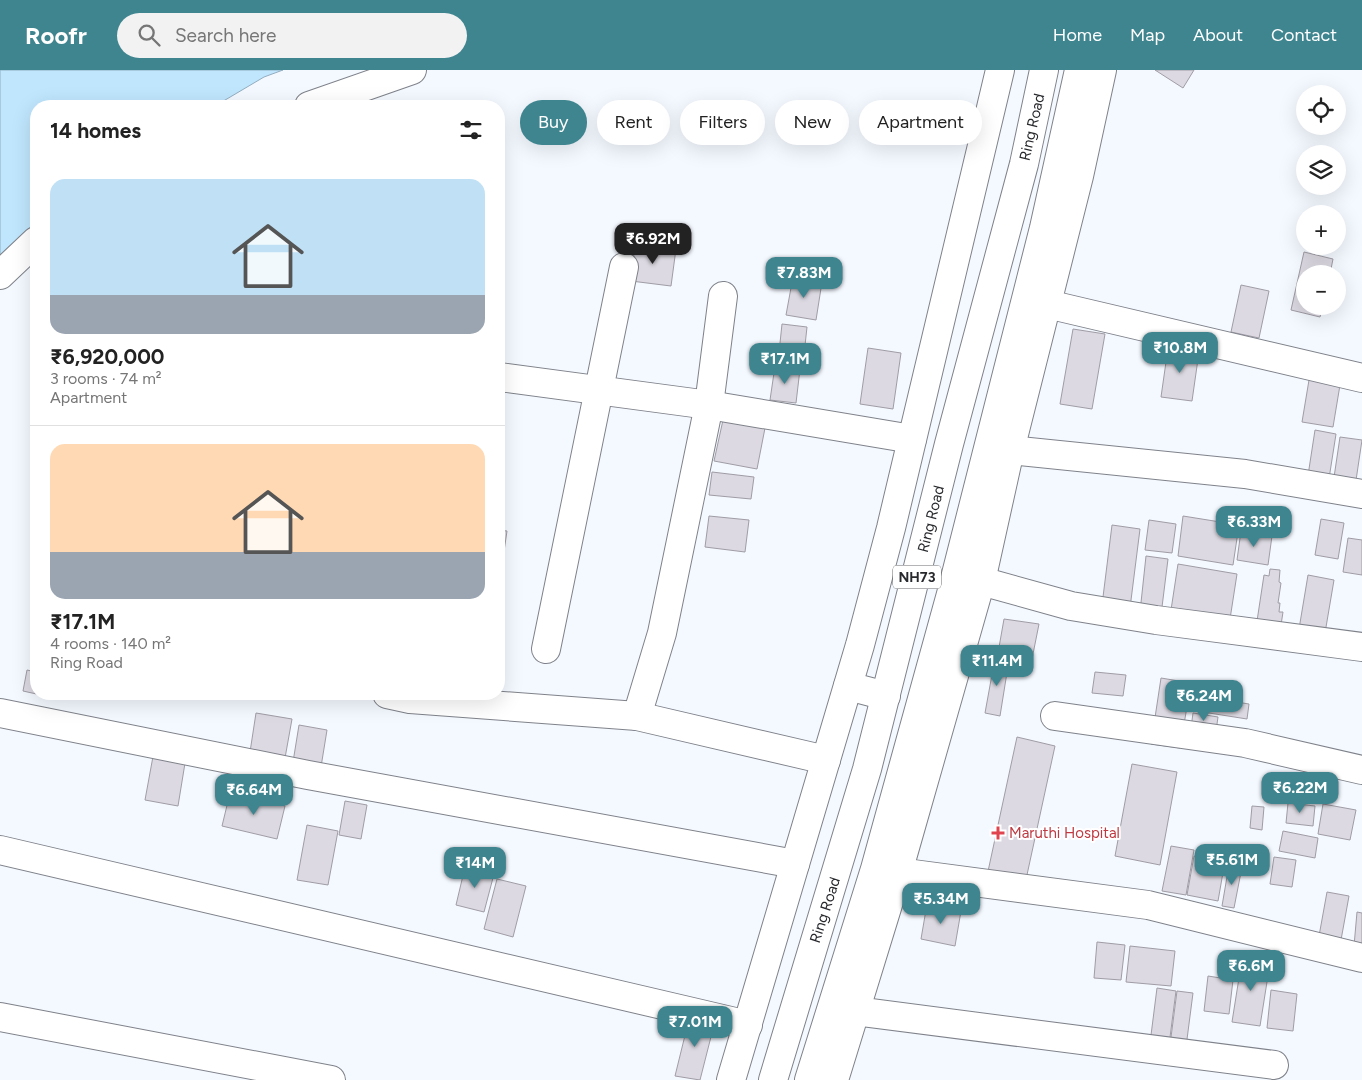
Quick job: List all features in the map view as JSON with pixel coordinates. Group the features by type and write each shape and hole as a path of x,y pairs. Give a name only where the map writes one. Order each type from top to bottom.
{"main road":[{"path":"326,100 412,70"},
{"path":"731,1080 848,686 891,528 1000,70"},
{"name":"Ring Road","path":"772,1080 840,864 886,696 949,444 1024,164 1044,70"},
{"name":"NH73","path":"809,1080 843,1010 909,791 969,577 1079,70"},
{"path":"1102,70 1079,176 1010,450 969,577 1071,606 1156,620 1362,647"},
{"path":"0,275 30,247"},
{"path":"546,649 624,267"},
{"path":"637,716 662,633 709,405 724,296"},
{"path":"1047,304 1362,378"},
{"path":"505,378 709,405 912,439"},
{"path":"1010,450 1245,474 1362,494"},
{"path":"848,686 886,696"},
{"path":"450,700 637,716 826,760"},
{"path":"0,713 318,777 796,864"},
{"path":"1055,716 1245,743 1362,770"},
{"path":"834,1080 843,1010 898,872 909,791"},
{"path":"0,850 748,1026"},
{"path":"898,872 1148,904 1362,958"},
{"path":"797,997 843,1010 1274,1065"},
{"path":"0,1017 331,1080"}],"water":[{"path":"0,70 283,70 264,77 225,100 30,100 30,228 0,266"}],"building":[{"path":"1155,70 1194,70 1183,88"},
{"path":"635,244 676,249 671,286 631,281"},
{"path":"1303,255 1316,255 1333,259 1332,265 1301,265"},
{"path":"793,277 822,282 816,320 786,315"},
{"path":"1241,285 1269,291 1259,338 1231,332"},
{"path":"1296,288 1296,311 1291,310"},
{"path":"782,324 807,327 803,364 778,362"},
{"path":"1073,329 1105,334 1092,409 1060,404"},
{"path":"868,348 901,353 893,409 860,404"},
{"path":"1168,348 1199,352 1192,401 1161,397"},
{"path":"775,366 800,369 796,403 770,400"},
{"path":"1309,380 1340,385 1333,427 1302,422"},
{"path":"723,420 765,428 757,469 714,461"},
{"path":"1315,430 1336,434 1328,485 1307,482"},
{"path":"1340,437 1362,440 1355,487 1333,484"},
{"path":"712,472 754,477 751,499 709,495"},
{"path":"709,516 749,520 745,552 705,547"},
{"path":"1183,516 1239,525 1233,565 1178,556"},
{"path":"1321,519 1344,523 1338,559 1315,555"},
{"path":"1149,520 1176,524 1172,553 1145,550"},
{"path":"1112,525 1140,529 1130,608 1102,605"},
{"path":"1241,531 1272,536 1268,565 1237,560"},
{"path":"1348,538 1362,540 1362,575 1343,572"},
{"path":"1146,556 1168,559 1161,615 1140,612"},
{"path":"1178,564 1237,574 1230,619 1171,610"},
{"path":"1270,569 1280,570 1279,582 1281,583 1278,603 1280,603 1279,612 1283,612 1281,625 1257,621 1264,575 1269,576"},
{"path":"1308,575 1334,580 1325,633 1299,629"},
{"path":"1004,619 1039,624 1032,659 998,653"},
{"path":"995,658 1009,660 1000,716 985,713"},
{"path":"27,670 30,671 30,693 23,691"},
{"path":"1095,672 1126,675 1123,696 1092,693"},
{"path":"1161,678 1191,683 1180,748 1151,744"},
{"path":"1192,695 1249,704 1247,719 1190,710"},
{"path":"256,713 292,719 285,758 250,752"},
{"path":"1193,713 1218,717 1216,731 1191,728"},
{"path":"299,725 327,730 321,767 293,762"},
{"path":"1017,737 1055,746 1025,884 987,876"},
{"path":"154,751 186,757 178,806 145,800"},
{"path":"1132,764 1177,772 1160,865 1115,856"},
{"path":"230,793 285,806 277,839 222,826"},
{"path":"345,801 367,805 361,839 339,835"},
{"path":"1288,803 1315,806 1313,826 1286,823"},
{"path":"1323,804 1356,810 1350,840 1318,834"},
{"path":"1252,806 1264,807 1262,830 1250,828"},
{"path":"307,825 338,831 328,885 297,880"},
{"path":"1283,831 1318,838 1315,858 1279,851"},
{"path":"1171,846 1194,850 1186,895 1162,891"},
{"path":"1194,856 1225,861 1218,901 1187,895"},
{"path":"1274,857 1296,860 1292,887 1270,884"},
{"path":"1229,865 1242,867 1234,908 1222,906"},
{"path":"465,867 494,874 484,912 456,905"},
{"path":"497,879 526,886 513,937 484,929"},
{"path":"1327,892 1349,896 1341,940 1319,936"},
{"path":"927,904 961,911 955,946 921,939"},
{"path":"1357,912 1362,913 1362,951 1354,946"},
{"path":"1097,942 1125,945 1121,980 1094,978"},
{"path":"1130,946 1175,951 1171,986 1126,982"},
{"path":"1242,959 1270,963 1260,1026 1232,1022"},
{"path":"1208,976 1233,980 1229,1014 1204,1011"},
{"path":"1157,988 1176,991 1169,1045 1150,1043"},
{"path":"1271,990 1297,994 1293,1031 1267,1028"},
{"path":"1177,991 1193,993 1186,1047 1170,1045"},
{"path":"690,1015 715,1021 700,1080 675,1076"}],"place":[{"name":"Maruthi Hospital","path":"998,833"}]}
